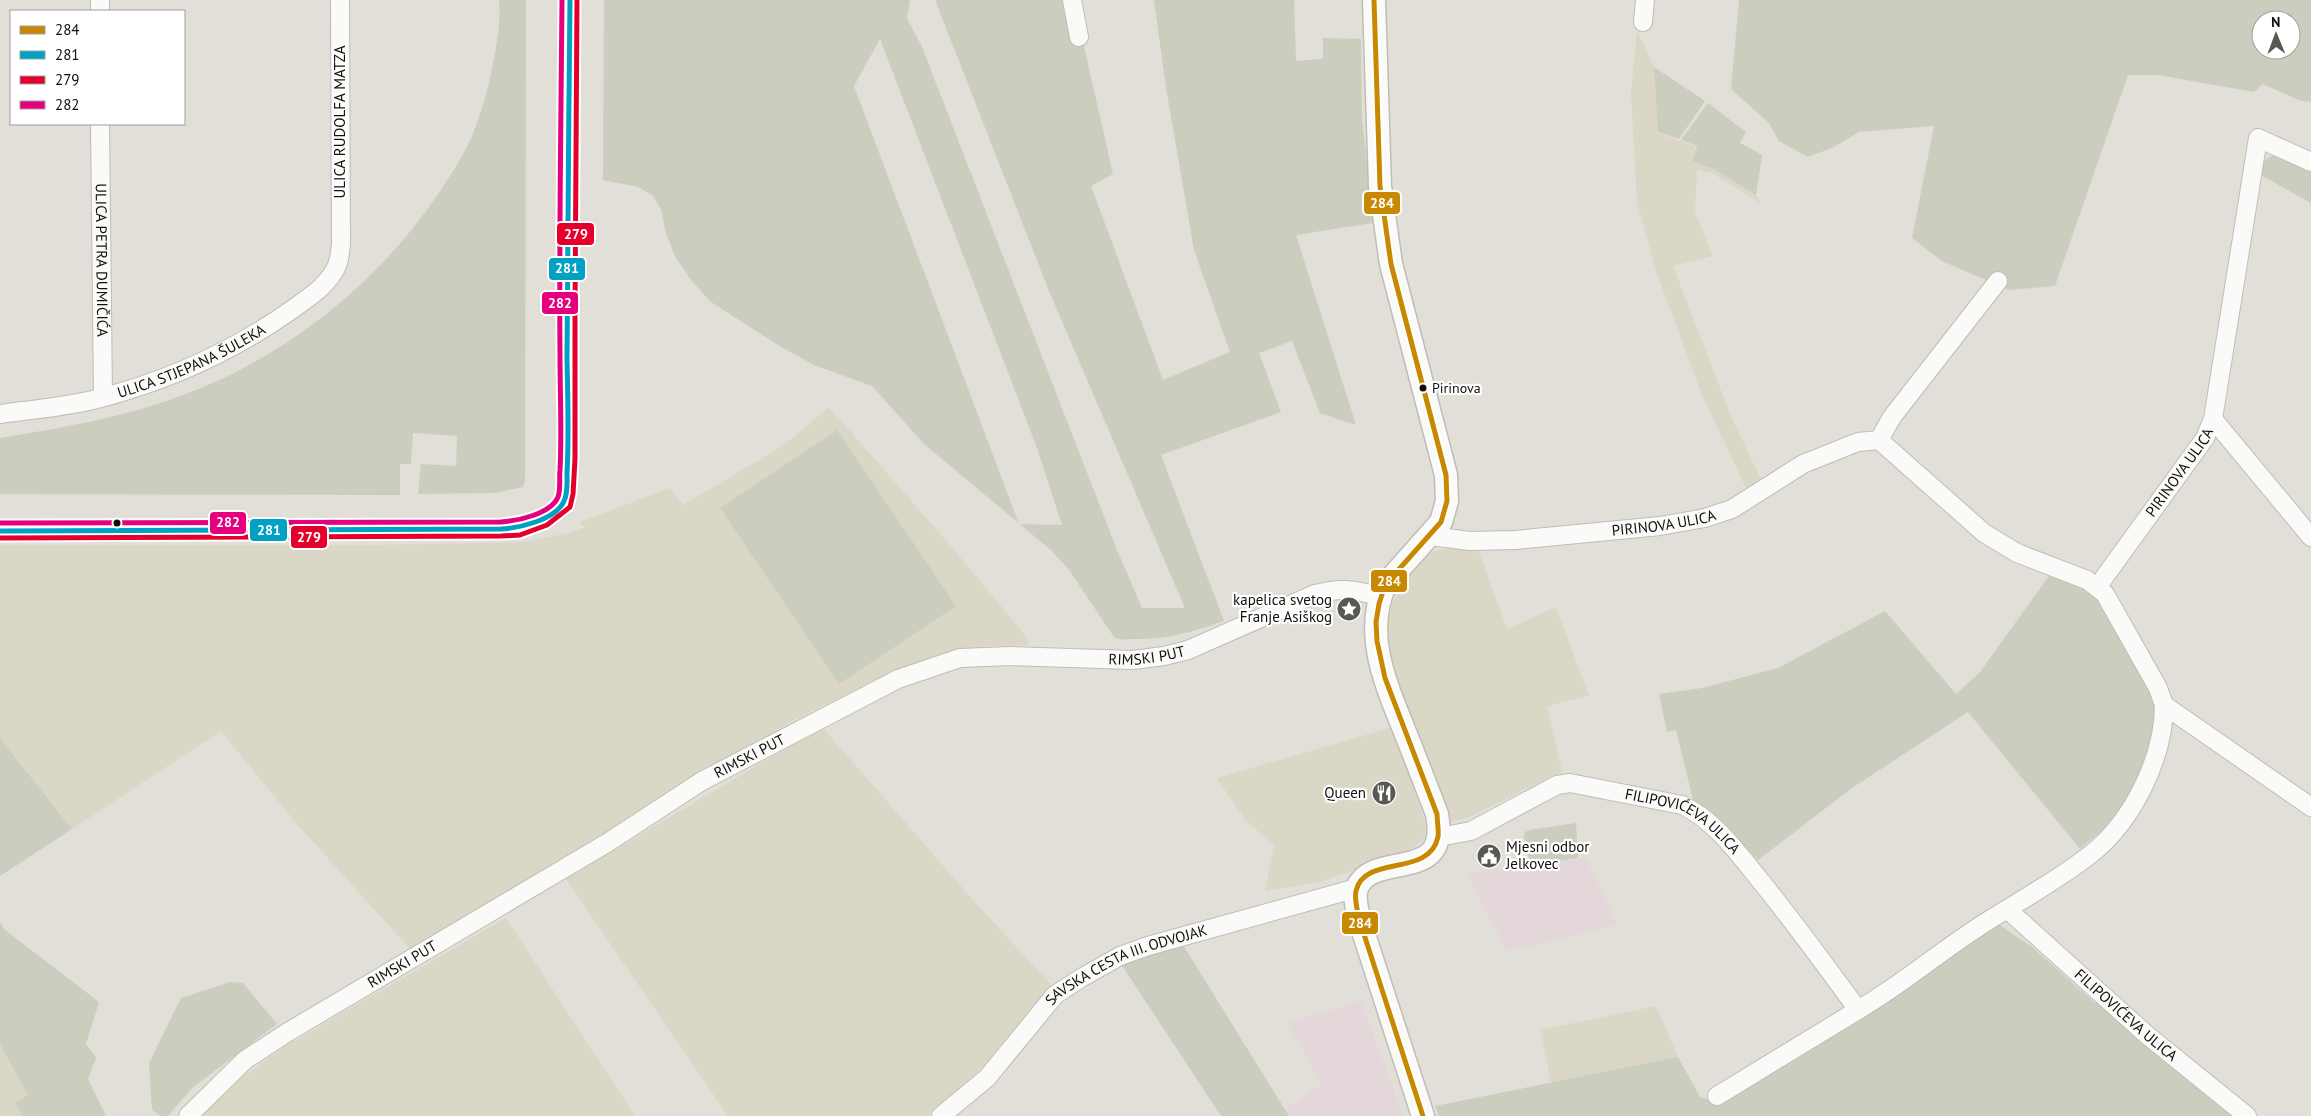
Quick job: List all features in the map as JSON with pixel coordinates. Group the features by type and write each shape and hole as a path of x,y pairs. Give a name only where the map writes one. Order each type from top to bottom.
{"street":[{"name":"ULICA RUDOLFA MATZA","path":"340,0 341,244"},
{"path":"0,531 481,530 518,528 543,519 564,502 568,459 567,303 570,0"},
{"path":"1072,0 1079,37"},
{"path":"1374,0 1380,186 1391,264 1446,475 1447,501 1441,522 1431,536 1397,571 1380,596 1375,634 1384,679 1437,814 1439,837 1431,853 1422,858 1369,874 1357,888 1355,898 1360,922 1423,1116"},
{"path":"1643,22 1645,0"},
{"name":"ULICA PETRA DUMIČIĆA","path":"100,125 103,398"},
{"name":"PIRINOVA ULICA","path":"2098,586 2205,438 2212,419 2258,138 2311,162"},
{"name":"ULICA STJEPANA ŠULEKA","path":"0,414 76,404 103,398 164,377 212,357 256,335 325,284 338,264 341,244"},
{"path":"1717,1096 1879,998 1980,926 2008,910 2092,853 2123,820 2146,780 2159,746 2164,724 2164,705 2158,688 2110,603 2098,586 2017,553 1984,533 1879,440 1892,417 1998,281"},
{"path":"2212,419 2311,537"},
{"name":"PIRINOVA ULICA","path":"1431,536 1470,541 1515,540 1660,526 1705,518 1732,509 1803,464 1858,442 1879,440"},
{"name":"RIMSKI PUT","path":"188,1116 245,1060 288,1032 607,843 702,781 898,679 960,658 1011,656 1133,660 1164,656 1188,650 1315,594 1348,588 1380,596"},
{"path":"2164,705 2307,798"},
{"name":"FILIPOVIĆEVA ULICA","path":"1439,837 1471,830 1557,785 1570,783 1682,805 1699,813 1750,867 1794,922 1858,1010"},
{"name":"SAVSKA CESTA III. ODVOJAK","path":"941,1116 987,1078 1055,995 1120,956 1148,946 1357,888"},
{"name":"FILIPOVIĆEVA ULICA","path":"2008,910 2147,1035 2247,1116"}],"shaded area":[{"path":"1637,30 1654,67 1658,133 1696,147 1692,162 1714,169 1756,195 1762,204 1712,173 1697,170 1695,212 1713,256 1673,266 1732,419 1762,481 1746,488 1702,395 1656,271 1637,202 1631,91"},
{"path":"829,407 950,545 1025,635 1030,645 985,646 954,652 872,681 792,721 598,840 410,949 297,824 221,731 72,829 0,738 0,545 372,545 522,542 585,528 580,522 670,488 683,505 784,445"},
{"path":"1448,548 1478,549 1507,629 1556,607 1589,696 1547,706 1562,771 1467,818 1453,821 1446,817 1397,678 1389,650 1387,626 1392,604 1410,573 1431,552"},
{"path":"822,727 973,900 1052,986 989,1062 928,1116 728,1116 566,879"},
{"path":"1393,727 1425,821 1425,837 1413,848 1321,882 1265,891 1274,845 1246,821 1217,778"},
{"path":"1578,858 1588,862 1617,925 1507,951 1466,873"},
{"path":"506,918 635,1116 201,1116 233,1084 284,1047"},
{"path":"0,995 97,1116 0,1116"},
{"path":"1361,1001 1403,1116 1289,1116 1285,1109 1322,1085 1288,1023"},
{"path":"1656,1006 1678,1057 1551,1084 1541,1030"}],"green space":[{"path":"499,0 526,0 525,480 523,487 495,493 418,494 421,464 456,466 457,436 413,433 411,464 400,464 400,495 0,494 0,438 114,416 158,404 219,380 294,338 329,312 362,283 392,253 419,220 463,155 475,128 486,94 498,34"},
{"path":"604,0 910,0 907,18 922,47 1117,550 1142,608 1185,608 1049,291 935,0 1063,0 1072,41 1083,42 1113,174 1091,186 1163,380 1230,352 1194,250 1166,88 1154,0 1294,0 1296,61 1323,59 1323,38 1361,39 1362,117 1373,223 1296,235 1356,425 1320,413 1292,341 1259,353 1281,412 1161,455 1224,621 1167,637 1119,639 1114,637 1069,570 1052,551 1020,524 1062,525 1037,448 880,39 854,86 1019,523 925,445 872,386 814,365 781,347 711,302 691,280 676,258 666,234 661,209 652,195 638,187 603,180"},
{"path":"1739,0 2311,0 2311,102 2301,101 2263,84 2254,92 2158,75 2128,75 2055,286 2009,290 1942,261 1912,238 1934,126 1859,132 1834,147 1808,157 1779,141 1769,123 1731,89"},
{"path":"1654,67 1705,101 1679,139 1658,132"},
{"path":"1708,103 1746,132 1740,143 1762,155 1756,195 1714,169 1692,162 1697,146 1681,140"},
{"path":"2277,153 2311,169 2311,203 2259,174 2266,159"},
{"path":"837,430 956,606 839,684 720,508"},
{"path":"2049,576 2084,590 2094,596 2104,607 2143,677 2155,705 2154,730 2145,761 2133,790 2116,817 2080,849 1968,712 1852,788 1758,860 1711,812 1693,800 1676,730 1667,732 1659,694 1702,688 1778,668 1885,611 1956,694 1980,672"},
{"path":"0,738 72,829 0,876"},
{"path":"1576,823 1578,858 1530,864 1524,836 1525,832"},
{"path":"0,922 5,930 99,1002 86,1044 96,1058 88,1079 106,1116 23,1116 15,1103 28,1095 0,1044"},
{"path":"1998,924 2032,947 2095,1003 2099,1001 2235,1116 1439,1116 1435,1106 1678,1057 1700,1097 1716,1102"},
{"path":"1183,945 1289,1116 1221,1116 1121,964"},
{"path":"230,982 243,983 277,1024 192,1088 168,1116 160,1116 152,1110 149,1063 181,998"}],"transit line":[{"name":"282","path":"0,523 501,522 533,516 554,503 559,491 561,442 562,0"},
{"name":"281","path":"0,531 501,529 536,522 560,508 567,491 568,446 567,315 570,0"},
{"name":"279","path":"0,538 520,535 547,525 570,507 573,494 575,459 577,0"},
{"name":"284","path":"1374,0 1380,186 1391,264 1446,475 1447,501 1441,522 1385,585 1376,622 1377,641 1385,678 1437,814 1438,837 1432,850 1423,858 1383,868 1361,880 1356,891 1356,906 1423,1116"}],"place":[{"name":"Pirinova","path":"1423,388"},
{"name":"kapelica svetog Franje Asiškog","path":"1349,609"},
{"name":"Queen","path":"1384,793"},
{"name":"Mjesni odbor Jelkovec","path":"1489,856"}]}
